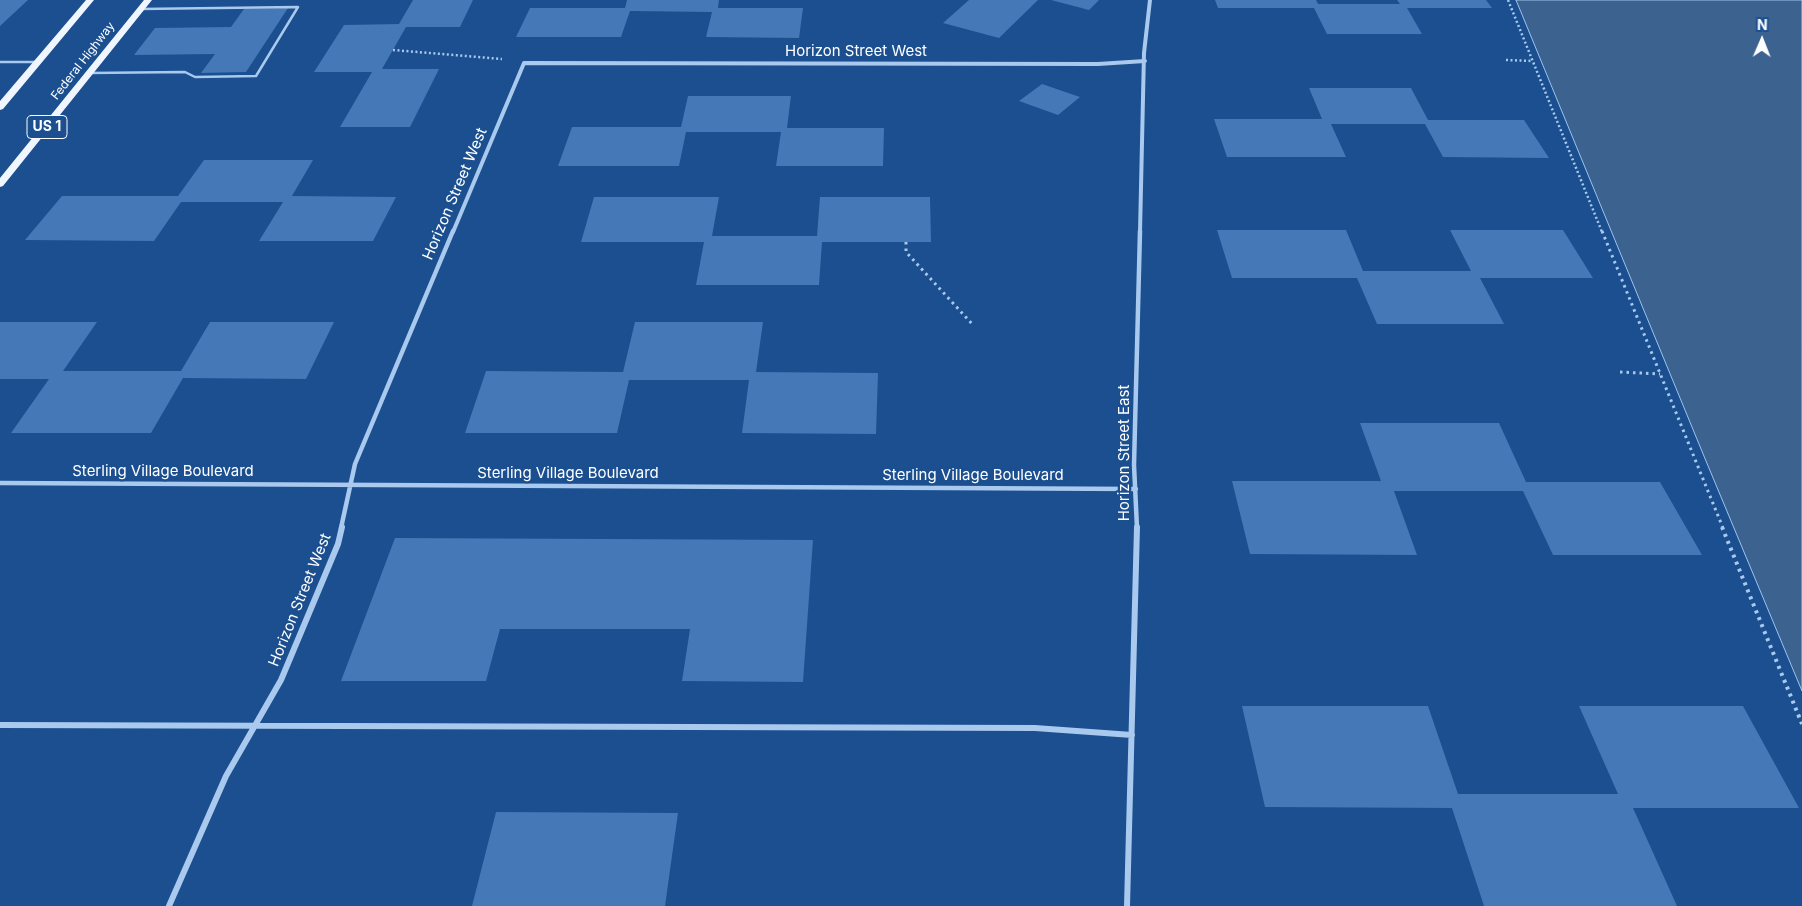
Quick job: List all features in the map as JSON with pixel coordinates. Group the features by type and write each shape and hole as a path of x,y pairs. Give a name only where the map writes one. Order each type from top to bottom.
{"main road":[{"path":"0,107 90,0"},
{"name":"Federal Highway","path":"0,184 148,0"}],"street":[{"name":"Horizon Street East","path":"1127,906 1137,527 1134,465 1145,61 1150,0"},
{"name":"Horizon Street West","path":"169,906 226,776 281,680 338,544 355,464 524,63 1098,64 1145,61"},
{"name":"Sterling Village Boulevard","path":"0,483 1136,489"},
{"path":"0,725 1036,728 1132,735"}],"lane":[{"path":"89,73 185,72 195,77 256,76 298,7 140,9"},
{"path":"0,62 37,62"}],"path":[{"path":"1508,0 1802,724"},
{"path":"393,50 492,57"},
{"path":"1506,60 1533,61"},
{"path":"906,242 906,252 974,326"},
{"path":"1620,372 1660,374"}],"water":[{"path":"1516,0 1802,0 1802,691 1706,461"}],"building":[{"path":"0,0 28,0 0,26"},
{"path":"413,0 473,0 460,27 406,27 382,69 439,69 410,127 340,127 372,72 314,72 344,25 399,24"},
{"path":"627,0 719,0 718,8 803,8 799,38 706,37 712,12 630,11 621,37 516,37 530,8 625,8"},
{"path":"969,0 1038,0 999,38 943,23"},
{"path":"1051,0 1099,0 1089,10"},
{"path":"1215,0 1316,0 1318,4 1400,4 1397,0 1486,0 1492,8 1407,8 1422,34 1327,34 1314,8 1218,8"},
{"path":"288,8 246,72 201,73 215,54 134,55 155,28 231,27 244,9"},
{"path":"1042,84 1080,97 1058,115 1019,101"},
{"path":"1309,88 1411,88 1428,120 1524,120 1549,158 1443,157 1425,124 1331,124 1346,157 1227,157 1214,119 1322,119"},
{"path":"688,96 791,96 787,128 884,128 883,166 776,166 781,132 686,132 679,166 558,166 572,127 681,127"},
{"path":"204,160 313,160 292,196 396,197 373,241 259,241 283,202 181,202 154,241 25,240 62,196 178,196"},
{"path":"594,197 719,197 712,236 817,236 820,197 930,197 931,242 822,242 819,285 696,285 704,242 581,242"},
{"path":"1217,230 1346,230 1363,271 1471,271 1450,230 1563,230 1593,278 1480,278 1504,324 1377,324 1357,278 1232,278"},
{"path":"0,322 97,322 63,371 181,371 210,322 334,322 306,379 183,378 151,433 11,433 49,379 0,379"},
{"path":"635,322 763,322 756,372 878,373 876,434 742,433 749,380 629,380 617,433 465,433 486,371 623,372"},
{"path":"1360,423 1499,423 1526,482 1660,482 1702,555 1553,555 1523,491 1394,491 1417,555 1250,554 1232,481 1381,481"},
{"path":"395,538 813,540 803,682 682,681 690,629 500,629 486,681 341,681"},
{"path":"1242,706 1428,706 1458,794 1618,794 1579,706 1743,706 1799,808 1633,808 1677,906 1484,906 1452,808 1265,807"},
{"path":"496,812 678,813 665,906 472,906"}]}
